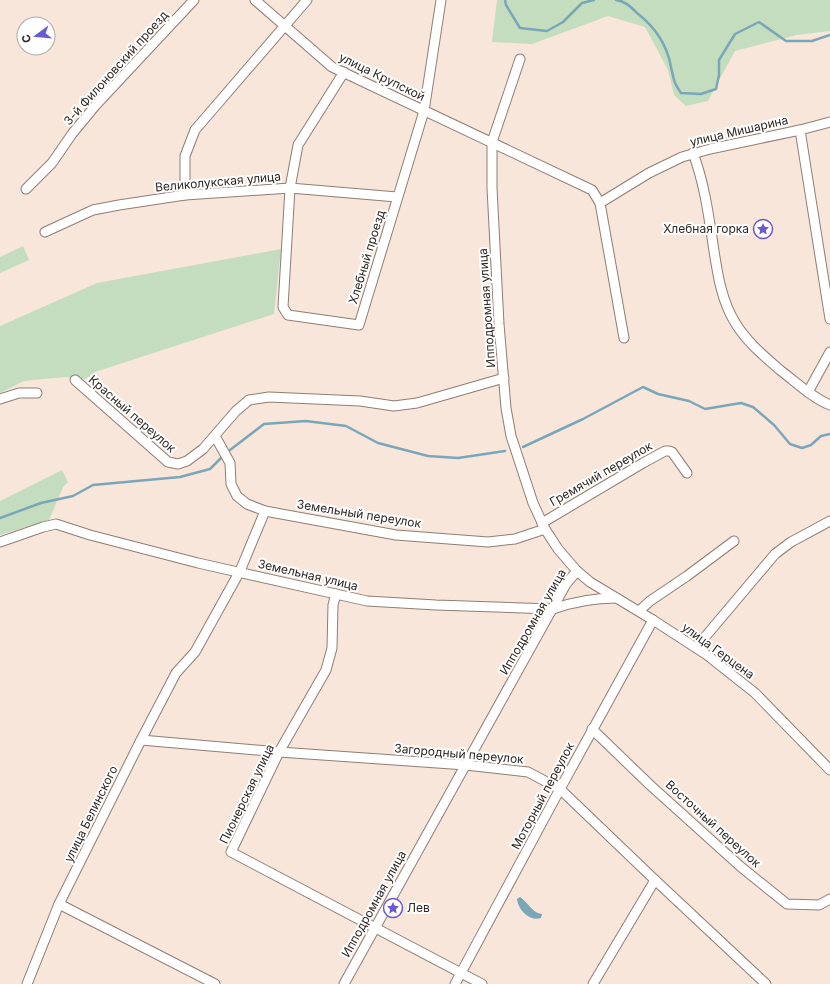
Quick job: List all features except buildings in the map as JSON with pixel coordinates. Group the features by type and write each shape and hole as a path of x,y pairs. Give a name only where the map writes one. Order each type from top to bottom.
{"street":[{"name":"3-й Филоновский проезд","path":"26,189 52,163 72,134 95,106 194,0"},
{"name":"улица Крупской","path":"255,0 332,67 492,142"},
{"path":"185,195 185,156 195,130 307,0"},
{"name":"Хлебный проезд","path":"290,188 283,307 288,315 359,325 424,111 441,0"},
{"name":"Ипподромная улица","path":"344,984 566,584 577,571 558,549 544,526 530,496 511,436 506,408 499,324 492,188 492,142 520,59"},
{"path":"290,188 298,145 344,72"},
{"name":"улица Мишарина","path":"600,203 649,173 693,153 830,122"},
{"path":"800,130 830,319"},
{"path":"492,142 592,190 600,203 624,338"},
{"path":"693,153 700,170 705,194 719,282 726,304 736,324 765,358 820,401 830,405"},
{"name":"Великолукская улица","path":"45,232 93,210 185,195 290,188 398,197"},
{"path":"808,392 830,352"},
{"name":"Красный переулок","path":"75,380 168,462 178,464 187,461 203,449 236,411 249,400 269,397 354,400 394,406 417,403 504,378"},
{"path":"0,399 19,393 37,393"},
{"name":"Земельный переулок","path":"215,436 230,463 232,484 237,496 247,504 265,511 396,535 488,542 515,539 544,526"},
{"name":"Гремячий переулок","path":"544,526 643,463 665,451 672,452 687,473"},
{"name":"улица Белинского","path":"27,984 59,904 141,740 176,673 195,652 240,571 265,511"},
{"path":"699,649 705,637 775,554 791,542 830,521"},
{"name":"Земельная улица","path":"0,542 56,524 90,535 191,561 367,601 553,609 566,604 600,598 617,598"},
{"path":"640,611 650,601 734,541"},
{"name":"улица Герцена","path":"577,571 590,582 640,611 699,649 755,693 830,770"},
{"name":"Пионерская улица","path":"336,594 333,605 332,648 326,670 280,752 230,852 482,984"},
{"name":"Моторный переулок","path":"455,984 592,729 653,620"},
{"name":"Восточный переулок","path":"592,729 650,785 735,862 787,904 819,905 830,899"},
{"name":"Загородный переулок","path":"141,740 280,752 466,765 528,772 560,789 766,984"},
{"path":"593,984 655,880"},
{"path":"59,904 215,984"}],"green space":[{"path":"497,0 830,0 830,31 797,35 735,51 708,101 686,106 674,95 668,70 645,27 608,16 532,44 492,42"},
{"path":"23,246 29,260 0,273 0,257"},
{"path":"281,249 274,314 95,372 85,379 65,377 24,381 0,393 0,326 97,283"},
{"path":"62,470 68,482 63,487 49,520 0,535 0,501"}],"water":[{"path":"520,897 535,912 542,914 541,918 537,919 529,917 522,911 517,899"}],"waterway":[{"path":"505,0 506,5 520,28 547,31 563,22 582,3 594,0"},
{"path":"616,0 625,3 655,30 667,51 674,80 681,93 701,94 716,89 719,75 719,60 735,34 759,22 786,41 812,41 830,35"},
{"path":"523,447 583,419 643,387 658,394 689,401 705,409 741,403 753,407 774,425 790,444 802,448 811,445 821,436 830,434"},
{"path":"230,450 264,424 306,421 346,426 378,443 428,456 458,458 505,451"},
{"path":"0,518 41,503 73,496 93,485 180,477 210,469 222,457"}],"place":[{"name":"Хлебная горка","path":"763,229"},
{"name":"Лев","path":"393,908"}]}
